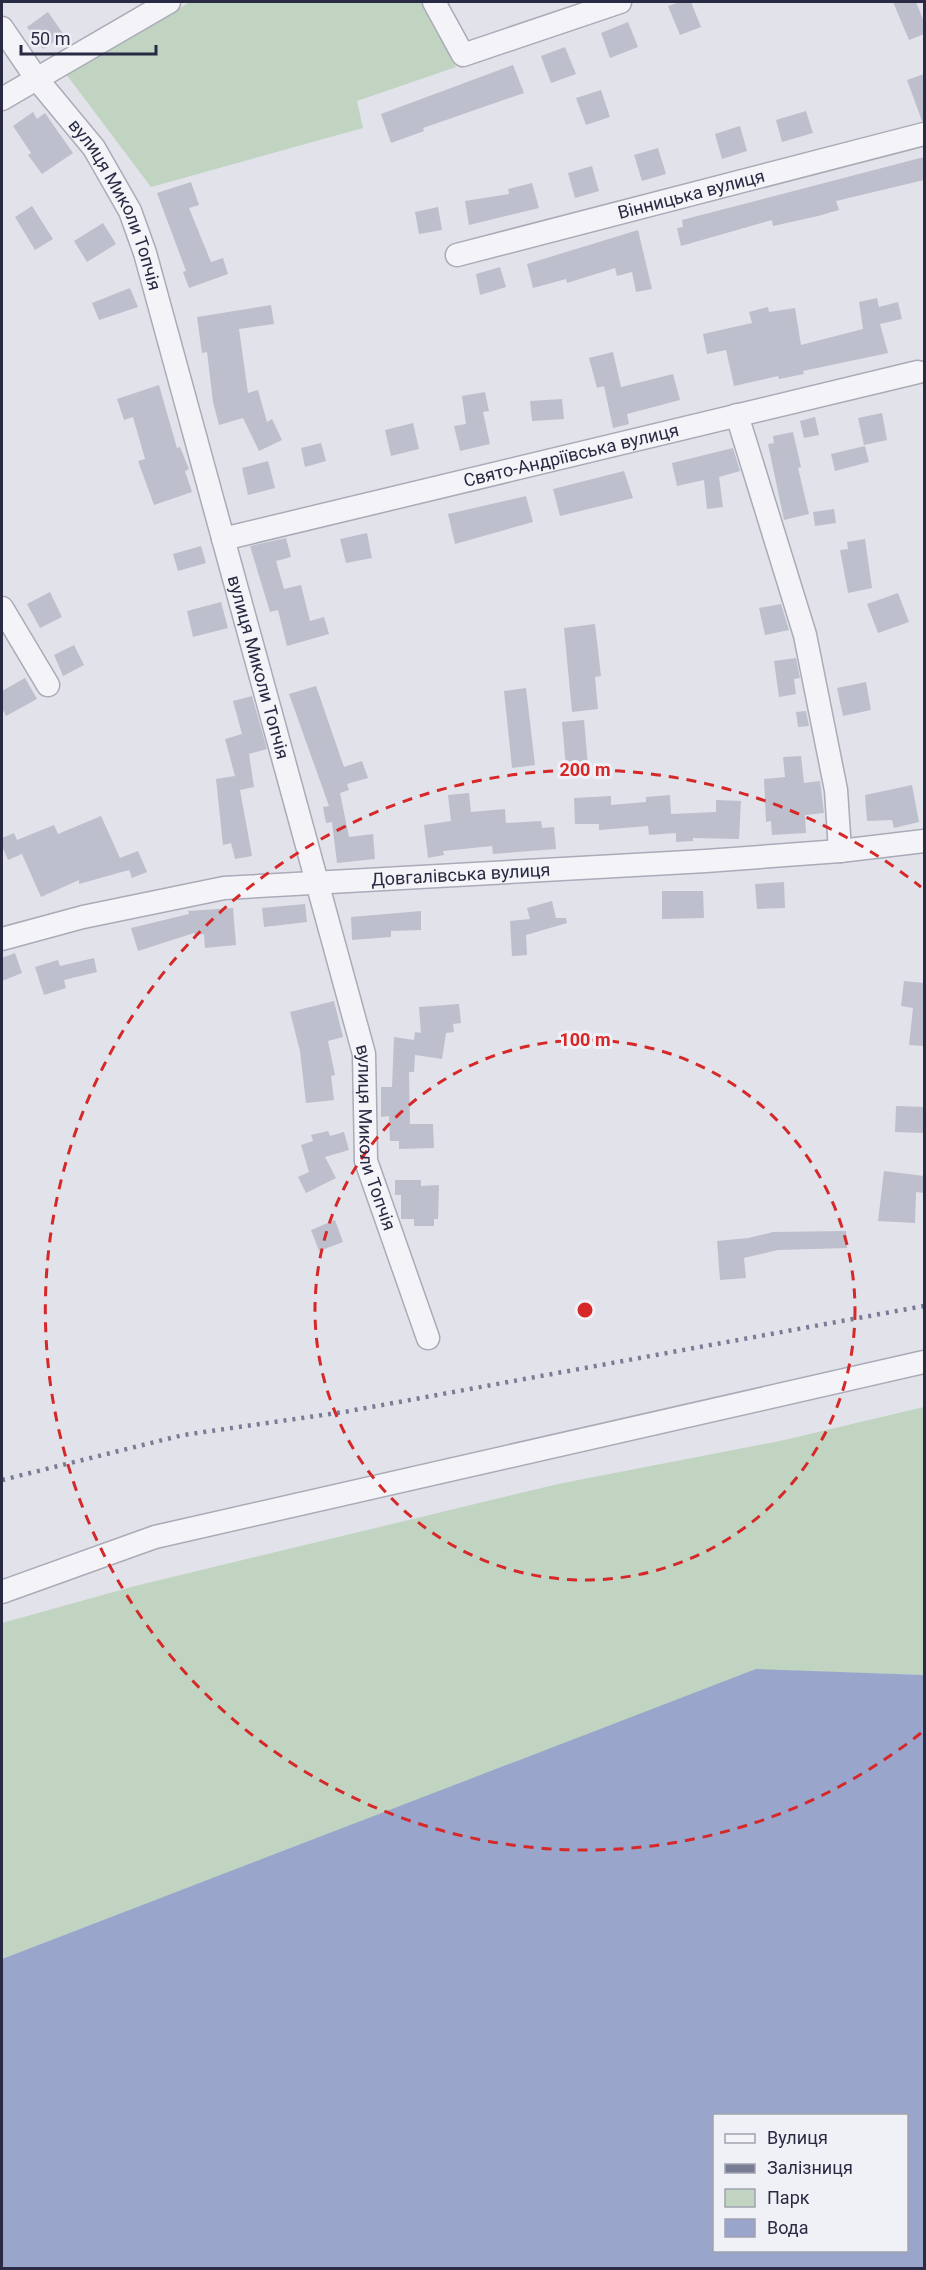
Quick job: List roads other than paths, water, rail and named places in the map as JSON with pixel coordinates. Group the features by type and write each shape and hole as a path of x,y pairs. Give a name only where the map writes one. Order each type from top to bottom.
{"street":[{"path":"2,99 169,2"},
{"path":"434,2 463,55 620,2"},
{"name":"вулиця Миколи Топчія","path":"2,28 36,78 94,148 130,211 145,253 364,1053 366,1161 428,1338"},
{"name":"Вінницька вулиця","path":"457,255 924,134"},
{"name":"Свято-Андріївська вулиця","path":"224,539 918,372"},
{"path":"737,415 805,636 836,790 840,851"},
{"path":"2,608 48,685"},
{"name":"Довгалівська вулиця","path":"2,939 83,917 224,888 840,851 924,841"},
{"path":"2,1592 155,1538 924,1362"}],"water":[{"path":"756,1669 924,1675 924,2268 2,2268 2,1959"}],"railway":[{"path":"2,1480 183,1435 344,1412 924,1306"}]}
